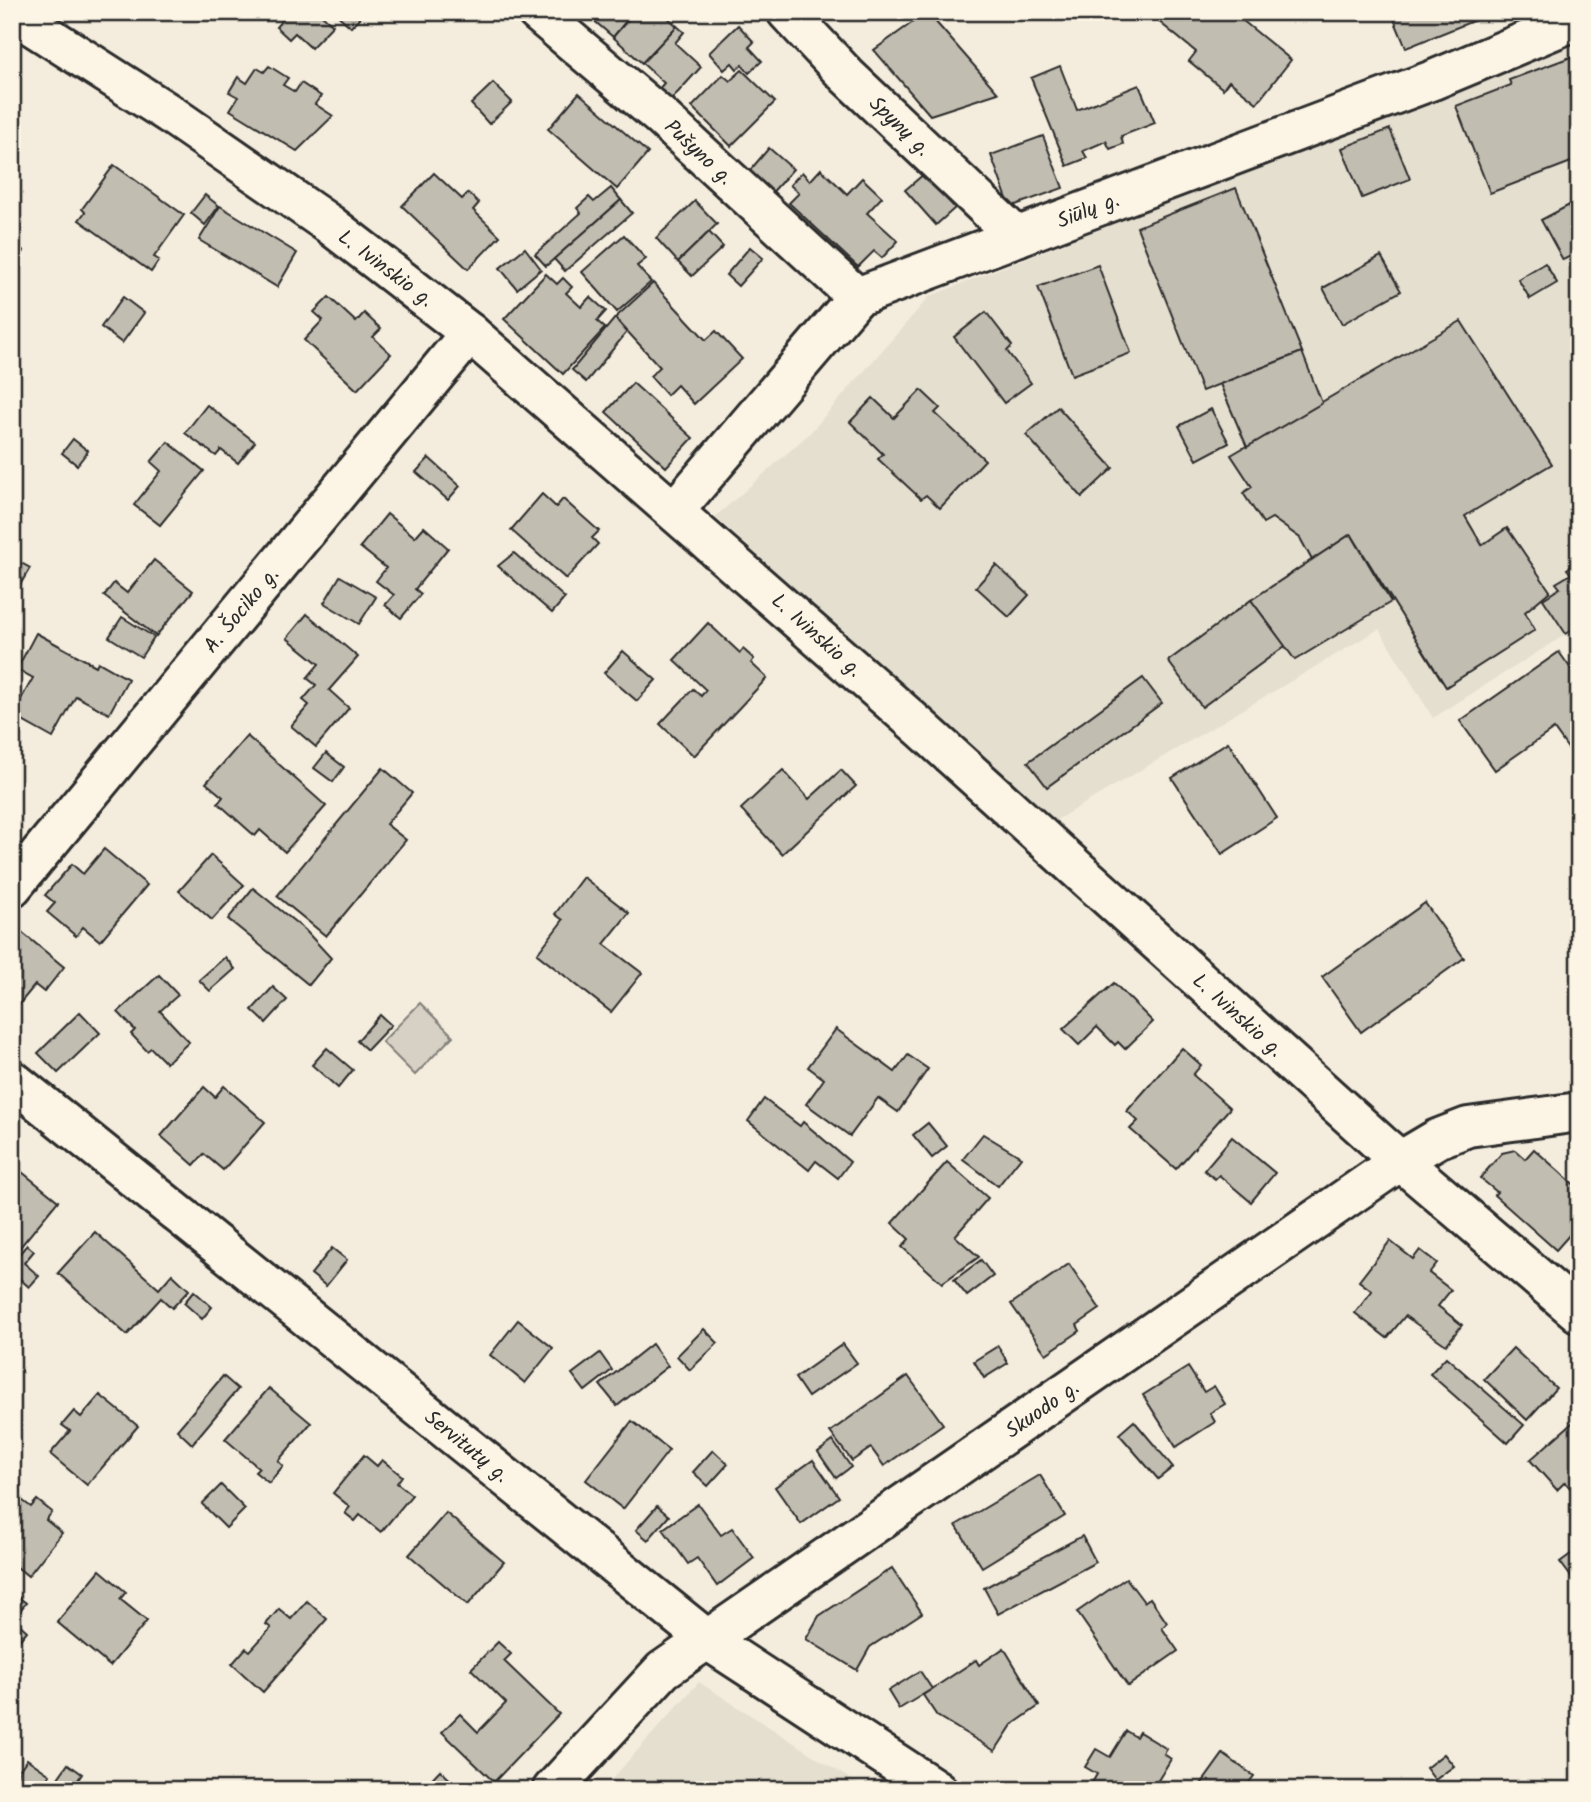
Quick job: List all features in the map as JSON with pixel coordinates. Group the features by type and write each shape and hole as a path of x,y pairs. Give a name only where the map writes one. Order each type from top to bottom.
{"street":[{"name":"Pušyno g.","path":"537,12 660,116 857,297"},
{"name":"Spynų g.","path":"787,12 847,76 1017,237"},
{"name":"L. Ivinskio g.","path":"12,13 170,114 317,217 470,332 676,509 1400,1161 1579,1313"},
{"name":"Siūlų g.","path":"676,509 857,297 1421,85 1579,19"},
{"name":"A. Šociko g.","path":"12,887 470,332"},
{"name":"Servitutų g.","path":"12,1080 709,1641 937,1790"},
{"name":"Skuodo g.","path":"552,1790 663,1671 1400,1161 1437,1139 1468,1127 1579,1112"}],"shaded area":[{"path":"1579,41 1579,650 1565,635 1433,718 1379,629 1053,822 715,517 809,434 930,296"},
{"path":"420,1003 453,1036 415,1075 382,1042"},
{"path":"699,1682 867,1790 602,1790"}],"building":[{"path":"278,12 319,12 333,25 311,48 295,33 289,39 276,27 282,20 276,15"},
{"path":"334,12 365,12 351,27"},
{"path":"584,12 633,12 613,37"},
{"path":"635,12 662,12 677,26 642,63 613,37"},
{"path":"927,12 998,93 930,115 874,50"},
{"path":"1147,12 1245,12 1242,20 1291,60 1257,103 1229,81 1223,89 1189,61 1196,52"},
{"path":"1391,12 1495,12 1406,48"},
{"path":"738,25 754,42 749,47 762,61 749,73 742,65 737,69 732,63 724,70 709,53"},
{"path":"677,26 684,32 675,43 701,67 670,101 658,90 664,83 642,63"},
{"path":"1579,54 1579,159 1490,193 1456,106 1511,85 1509,80"},
{"path":"269,66 288,78 283,85 295,92 301,83 321,96 315,104 333,116 297,151 230,110 238,97 229,92 238,77 247,83 257,68 264,72"},
{"path":"1060,66 1077,110 1139,85 1155,123 1121,136 1123,144 1110,149 1106,141 1083,151 1087,158 1067,166 1031,78"},
{"path":"742,70 775,102 731,146 692,107 723,75 730,81"},
{"path":"493,83 512,102 489,124 471,104"},
{"path":"579,93 648,153 617,189 548,129"},
{"path":"1390,129 1410,179 1362,198 1342,148"},
{"path":"1043,136 1063,188 1010,207 991,155"},
{"path":"769,148 793,169 769,196 746,175"},
{"path":"114,165 184,215 154,257 159,260 151,272 79,220 85,212 82,209"},
{"path":"821,169 847,194 862,178 882,197 867,213 898,241 882,258 874,251 858,267 789,203 799,193 790,185 802,172 810,181"},
{"path":"434,173 462,199 468,193 479,203 473,210 500,236 468,269 402,206"},
{"path":"924,174 955,208 936,225 905,190"},
{"path":"611,188 621,200 546,266 535,254 581,213 577,208 589,197 594,202"},
{"path":"1236,188 1302,352 1202,391 1137,227"},
{"path":"205,195 219,206 205,225 191,213"},
{"path":"621,200 632,213 565,271 554,259"},
{"path":"1579,200 1579,252 1563,260 1541,220"},
{"path":"695,201 717,224 678,262 656,238"},
{"path":"220,206 297,253 277,287 199,240"},
{"path":"709,232 723,247 692,276 678,262"},
{"path":"12,234 19,238 15,245 24,251 12,271"},
{"path":"624,235 646,259 637,266 651,282 617,312 582,272"},
{"path":"750,247 763,258 738,286 726,275"},
{"path":"525,248 541,269 517,289 500,268"},
{"path":"1381,256 1401,291 1342,324 1323,288"},
{"path":"1545,263 1557,283 1530,299 1518,279"},
{"path":"1098,265 1131,353 1072,375 1038,287"},
{"path":"546,274 557,284 563,278 572,287 566,293 581,307 590,297 606,311 597,321 605,328 563,374 504,319"},
{"path":"653,283 706,340 716,331 742,359 694,404 677,385 667,395 650,376 660,367 615,318"},
{"path":"123,297 144,313 122,343 101,327"},
{"path":"329,297 356,322 364,313 381,329 373,337 391,354 357,390 304,340 323,320 314,312"},
{"path":"986,312 1012,346 1007,351 1031,383 1004,403 954,337"},
{"path":"615,318 627,332 586,382 572,370"},
{"path":"1461,321 1552,464 1465,516 1482,545 1507,528 1550,591 1525,612 1535,630 1446,687 1351,534 1312,560 1300,538 1272,518 1263,523 1243,493 1252,487 1231,455"},
{"path":"1302,352 1322,403 1247,447 1220,384"},
{"path":"633,383 693,438 666,467 606,412"},
{"path":"921,390 940,408 935,413 985,460 940,508 926,495 921,499 878,459 883,454 850,422 873,398 894,418"},
{"path":"207,405 255,442 238,463 221,450 216,456 185,433"},
{"path":"1058,407 1113,468 1082,497 1026,435"},
{"path":"1211,409 1229,443 1197,460 1179,426"},
{"path":"73,439 88,451 77,465 62,453"},
{"path":"168,442 204,471 160,525 134,505 161,471 151,462"},
{"path":"429,458 460,486 448,500 416,472"},
{"path":"542,494 556,507 563,499 599,531 592,538 598,544 566,579 511,530"},
{"path":"387,514 415,537 424,527 448,548 415,589 421,594 401,618 385,605 394,595 376,581 386,568 360,547"},
{"path":"1351,534 1391,602 1295,660 1251,600"},
{"path":"514,553 565,598 552,613 498,566"},
{"path":"12,558 30,568 17,590 12,587"},
{"path":"154,560 193,591 156,636 104,596 114,583 127,593"},
{"path":"1579,561 1579,626 1566,634 1543,599 1560,588 1556,583 1571,574 1567,569"},
{"path":"996,565 1029,595 1009,617 976,587"},
{"path":"340,576 376,597 359,624 324,603"},
{"path":"1251,600 1285,646 1202,707 1168,661"},
{"path":"307,614 358,657 329,690 349,708 316,747 291,726 309,705 303,700 316,685 307,678 319,664 287,638"},
{"path":"122,617 154,637 141,657 109,637"},
{"path":"708,623 740,653 743,649 754,659 751,663 767,678 694,756 660,724 693,689 701,696 706,690 674,660"},
{"path":"36,633 96,666 98,662 128,679 109,714 76,696 53,738 12,715 33,678 17,669"},
{"path":"623,651 656,680 637,701 604,673"},
{"path":"1559,652 1579,680 1579,764 1554,729 1495,770 1460,721"},
{"path":"1143,678 1162,703 1047,787 1028,762"},
{"path":"247,736 326,806 285,852 260,830 255,836 218,803 223,797 206,783"},
{"path":"1228,742 1277,818 1222,854 1172,778"},
{"path":"326,753 344,767 333,782 314,768"},
{"path":"383,768 412,793 386,824 406,840 326,936 277,896"},
{"path":"783,770 809,799 841,770 856,786 782,854 741,809"},
{"path":"104,849 147,885 100,941 83,927 76,936 47,912 55,903 45,895 72,864 83,874"},
{"path":"211,855 244,885 212,920 179,891"},
{"path":"583,877 629,913 604,944 642,973 611,1012 537,954 563,920 555,914"},
{"path":"253,888 305,930 331,958 309,985 228,919"},
{"path":"1425,903 1464,958 1361,1032 1322,977"},
{"path":"18,929 64,967 44,992 35,985 12,1013 12,935"},
{"path":"225,957 235,969 210,991 199,980"},
{"path":"159,975 178,995 160,1011 189,1042 166,1063 151,1048 147,1051 131,1034 135,1030 118,1012"},
{"path":"1114,983 1153,1022 1125,1049 1118,1042 1115,1045 1097,1027 1079,1045 1063,1029"},
{"path":"273,987 287,1000 266,1023 252,1010"},
{"path":"80,1012 100,1033 58,1073 38,1053"},
{"path":"380,1015 391,1025 367,1050 357,1041"},
{"path":"836,1029 895,1072 908,1055 928,1069 898,1112 878,1098 850,1136 806,1104 824,1079 808,1067"},
{"path":"327,1048 353,1070 338,1088 312,1065"},
{"path":"1182,1048 1201,1065 1193,1075 1230,1108 1176,1169 1130,1129 1138,1121 1127,1111"},
{"path":"224,1086 265,1122 223,1170 204,1154 194,1165 161,1136 204,1087 215,1097"},
{"path":"764,1099 800,1126 803,1122 850,1162 838,1178 816,1161 809,1170 748,1121"},
{"path":"928,1123 947,1146 932,1158 913,1135"},
{"path":"983,1134 1021,1157 998,1186 963,1159"},
{"path":"1232,1137 1275,1173 1251,1202 1219,1175 1215,1179 1204,1170"},
{"path":"1534,1149 1579,1189 1579,1224 1556,1250 1494,1195 1497,1192 1480,1178 1502,1153 1515,1150 1525,1159"},
{"path":"947,1162 988,1198 955,1236 979,1257 942,1283 902,1247 909,1239 892,1223"},
{"path":"12,1164 58,1201 12,1257"},
{"path":"95,1232 159,1289 172,1274 189,1290 172,1308 161,1298 127,1335 58,1273"},
{"path":"1390,1241 1413,1259 1420,1250 1437,1263 1429,1273 1451,1290 1438,1306 1462,1325 1446,1345 1405,1316 1387,1338 1355,1313 1372,1291 1359,1281"},
{"path":"27,1245 34,1251 24,1263 39,1276 29,1287 12,1272 12,1262"},
{"path":"332,1248 347,1260 326,1286 311,1274"},
{"path":"981,1260 993,1276 967,1296 954,1280"},
{"path":"1069,1264 1100,1309 1077,1325 1080,1331 1046,1354 1011,1304"},
{"path":"194,1291 212,1307 202,1319 184,1303"},
{"path":"518,1320 553,1348 525,1383 490,1355"},
{"path":"704,1329 718,1343 690,1370 677,1356"},
{"path":"652,1344 668,1366 617,1406 600,1385"},
{"path":"843,1344 857,1363 808,1397 795,1378"},
{"path":"998,1346 1008,1363 984,1378 974,1361"},
{"path":"1513,1348 1556,1388 1527,1420 1484,1379"},
{"path":"600,1353 612,1370 585,1391 572,1374"},
{"path":"1446,1357 1524,1425 1508,1443 1430,1374"},
{"path":"1188,1367 1204,1392 1214,1386 1225,1404 1210,1413 1215,1422 1176,1447 1143,1395"},
{"path":"223,1376 238,1389 192,1444 177,1430"},
{"path":"908,1376 943,1424 884,1466 871,1448 852,1461 830,1432"},
{"path":"269,1388 311,1423 278,1461 283,1466 269,1483 255,1472 259,1468 225,1439"},
{"path":"100,1395 138,1426 87,1485 50,1454 70,1431 62,1425 74,1411 81,1417"},
{"path":"1579,1417 1579,1498 1565,1482 1557,1490 1530,1460"},
{"path":"632,1421 669,1450 623,1509 586,1480"},
{"path":"1134,1421 1173,1467 1158,1479 1119,1434"},
{"path":"833,1441 851,1467 836,1478 818,1452"},
{"path":"713,1450 728,1464 708,1486 693,1472"},
{"path":"364,1455 377,1466 382,1460 402,1476 397,1483 412,1495 381,1532 360,1515 355,1521 345,1513 350,1507 333,1493"},
{"path":"813,1460 839,1497 801,1524 775,1487"},
{"path":"1040,1475 1065,1516 982,1567 956,1525"},
{"path":"221,1485 245,1509 226,1528 202,1504"},
{"path":"15,1495 31,1507 37,1500 52,1512 46,1520 62,1533 28,1576 12,1563"},
{"path":"698,1504 721,1535 732,1528 754,1558 717,1586 697,1558 688,1564 663,1529"},
{"path":"657,1506 669,1516 648,1540 636,1530"},
{"path":"446,1513 504,1562 468,1605 409,1555"},
{"path":"1082,1536 1096,1562 998,1614 984,1588"},
{"path":"1579,1548 1579,1580 1575,1582 1560,1562"},
{"path":"892,1568 922,1613 870,1647 857,1670 806,1639 819,1616"},
{"path":"100,1570 126,1592 120,1599 147,1621 110,1666 57,1622"},
{"path":"1126,1578 1144,1602 1150,1598 1167,1623 1162,1628 1178,1651 1128,1686 1077,1612"},
{"path":"12,1592 26,1603 14,1618 12,1616"},
{"path":"307,1601 327,1619 263,1692 232,1664 246,1648 250,1651 271,1628 266,1624 279,1609 291,1619"},
{"path":"16,1621 27,1631 17,1643 12,1639 12,1625"},
{"path":"498,1642 511,1654 504,1661 559,1714 494,1782 442,1732 460,1714 478,1732 506,1703 471,1669"},
{"path":"1004,1648 1039,1706 1012,1725 995,1751 937,1716 923,1695 976,1660 979,1665"},
{"path":"920,1671 932,1689 899,1709 888,1691"},
{"path":"1126,1731 1136,1737 1139,1732 1167,1749 1164,1754 1171,1759 1154,1787 1160,1790 1088,1790 1097,1774 1085,1767 1096,1749 1110,1757"},
{"path":"1223,1754 1254,1776 1243,1790 1197,1790"},
{"path":"1444,1754 1454,1766 1435,1780 1426,1768"},
{"path":"27,1759 50,1775 40,1790 12,1790 12,1781"},
{"path":"68,1764 82,1774 71,1790 46,1790 50,1783 53,1785"},
{"path":"440,1770 461,1790 421,1790"}]}
